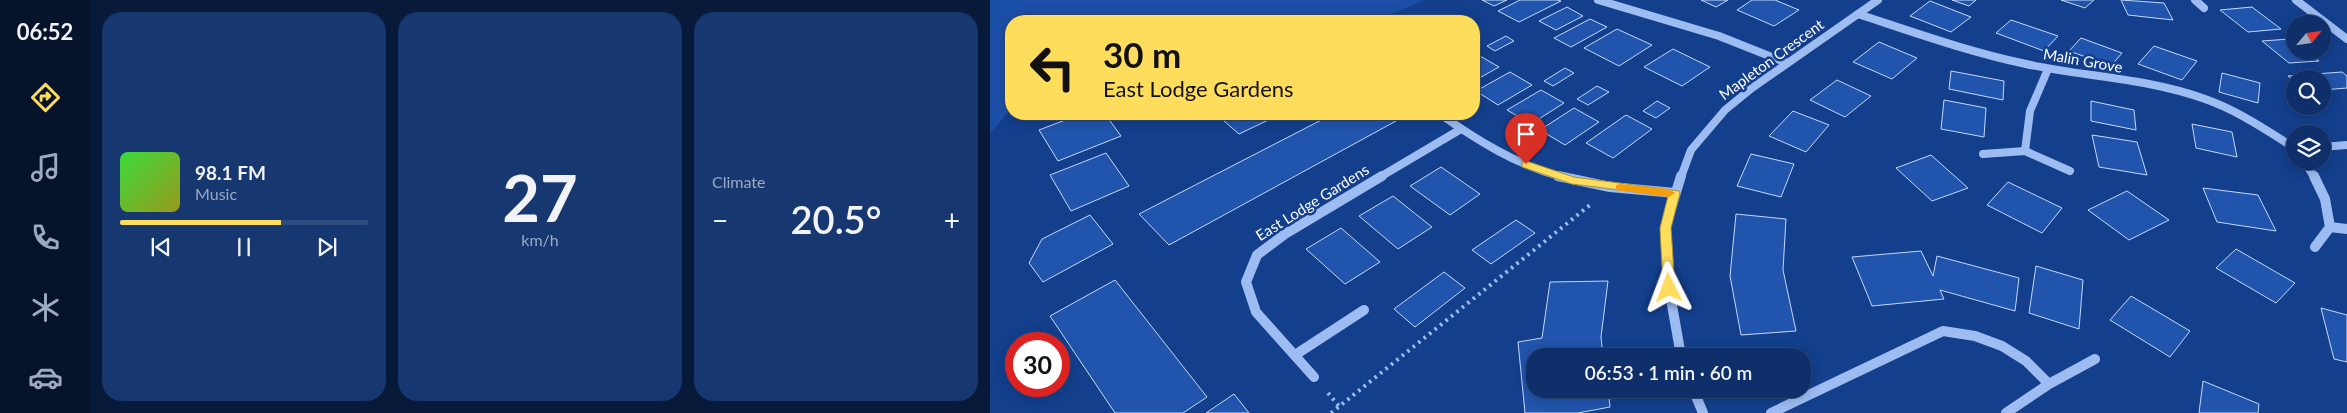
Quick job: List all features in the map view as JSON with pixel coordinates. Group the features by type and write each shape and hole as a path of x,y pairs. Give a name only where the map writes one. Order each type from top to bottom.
{"street":[{"path":"1598,0 1719,36 1787,63"},
{"name":"Mapleton Crescent","path":"1680,348 1669,288 1666,228 1675,193 1691,150 1725,110 1787,63 1878,0"},
{"path":"2195,0 2204,8"},
{"path":"2296,0 2347,39"},
{"name":"Malin Grove","path":"1858,14 1949,44 2048,69 2139,83 2191,94 2245,116 2286,142"},
{"path":"2025,151 2030,110 2048,69"},
{"path":"1448,120 1510,159 1572,180 1612,187 1675,193"},
{"name":"East Lodge Gardens","path":"1314,377 1256,312 1246,282 1257,255 1284,234 1461,129"},
{"path":"2331,146 2347,145"},
{"path":"1983,154 2025,151 2070,171"},
{"path":"2310,170 2322,189 2330,227 2315,247"},
{"path":"2330,227 2347,229"},
{"path":"1295,355 1364,310"},
{"path":"1771,413 1944,331 1970,333 2000,343 2018,353 2049,384"},
{"path":"2006,413 2049,384 2095,359"},
{"path":"1697,398 1703,413"}],"path":[{"path":"1331,413 1612,187"}],"shaded area":[{"path":"990,0 1424,0 1390,15 1005,15 1005,116 990,133"}],"building":[{"path":"1482,0 1507,0 1494,6"},
{"path":"1520,0 1561,1 1519,22 1498,11"},
{"path":"1701,0 1728,0 1716,7"},
{"path":"1752,0 1775,0 1799,10 1774,26 1737,10"},
{"path":"1952,0 1976,0 1969,6"},
{"path":"2061,0 2094,0 2085,8"},
{"path":"2121,0 2164,3 2173,20 2128,15"},
{"path":"1930,1 1971,17 1951,32 1910,16"},
{"path":"1567,7 1583,16 1556,30 1539,21"},
{"path":"2252,7 2281,29 2248,32 2220,10"},
{"path":"1590,19 1607,27 1571,47 1554,38"},
{"path":"2011,20 2058,36 2044,51 1996,33"},
{"path":"1617,29 1652,45 1619,66 1584,48"},
{"path":"1506,36 1514,41 1495,51 1487,46"},
{"path":"2081,38 2122,53 2111,66 2069,51"},
{"path":"2286,39 2286,60 2319,61 2289,63 2262,41"},
{"path":"1879,42 1917,58 1892,79 1853,62"},
{"path":"2154,46 2197,61 2182,80 2138,64"},
{"path":"1673,49 1710,67 1682,86 1644,67"},
{"path":"1480,56 1499,67 1480,78"},
{"path":"1565,68 1574,73 1553,86 1544,81"},
{"path":"1951,71 2004,81 2003,100 1949,89"},
{"path":"1510,72 1532,85 1498,105 1480,94 1480,89"},
{"path":"2342,72 2347,76 2347,88 2331,89 2331,73"},
{"path":"2222,73 2260,83 2258,103 2219,92"},
{"path":"1837,80 1871,96 1845,117 1810,100"},
{"path":"1597,86 1609,92 1588,105 1577,99"},
{"path":"1541,90 1564,103 1531,124 1507,110"},
{"path":"1944,100 1986,108 1984,137 1941,129"},
{"path":"1657,101 1670,108 1656,118 1643,111"},
{"path":"2091,101 2134,110 2136,130 2091,121"},
{"path":"1574,108 1599,122 1565,145 1540,130"},
{"path":"1793,111 1829,125 1806,152 1769,136"},
{"path":"1626,115 1652,129 1613,158 1586,143"},
{"path":"1065,120 1109,120 1121,136 1058,161 1039,130"},
{"path":"1223,120 1268,120 1239,134"},
{"path":"1321,120 1396,121 1169,245 1139,214"},
{"path":"2192,124 2232,132 2237,157 2196,148"},
{"path":"2092,135 2137,142 2147,175 2099,167"},
{"path":"1106,153 1129,186 1071,211 1050,175"},
{"path":"1751,154 1794,164 1781,197 1737,186"},
{"path":"1931,155 1968,188 1932,201 1896,168"},
{"path":"1441,167 1480,194 1450,215 1410,186"},
{"path":"2008,182 2062,208 2042,233 1987,205"},
{"path":"2203,188 2258,195 2276,231 2217,222"},
{"path":"2127,191 2169,220 2129,240 2088,210"},
{"path":"1393,196 1432,227 1398,249 1359,216"},
{"path":"1736,214 1786,219 1783,270 1796,331 1741,335 1730,276"},
{"path":"1090,215 1113,244 1043,282 1029,263 1042,239"},
{"path":"1516,220 1535,233 1491,264 1472,250"},
{"path":"1341,228 1380,262 1345,284 1306,249"},
{"path":"2236,249 2295,283 2276,303 2216,268"},
{"path":"1921,251 1933,276 1937,256 2019,278 2015,311 1940,290 1944,299 1872,306 1852,257"},
{"path":"2036,266 2083,280 2079,329 2029,313"},
{"path":"1444,272 1465,288 1415,327 1394,309"},
{"path":"1115,280 1207,397 1183,413 1115,413 1070,346 1070,332 1061,332 1050,316"},
{"path":"1608,281 1601,337 1602,348 1526,348 1526,398 1609,398 1610,407 1578,413 1525,413 1518,342 1542,338 1550,282"},
{"path":"2131,296 2190,331 2170,357 2110,320"},
{"path":"2321,308 2347,315 2347,362 2334,359"},
{"path":"2203,381 2259,404 2258,413 2199,413"},
{"path":"1234,394 1249,413 1206,413"}],"slow traffic":[{"path":"1620,188 1669,193"}],"route":[{"path":"1526,164 1572,180 1612,187 1675,193 1666,228 1669,288"}]}
